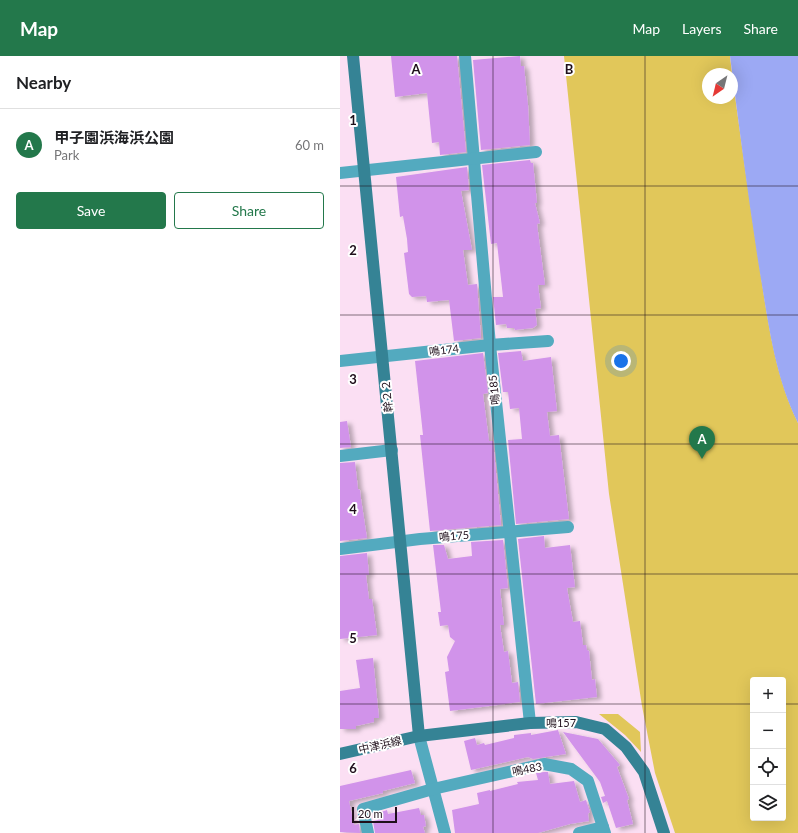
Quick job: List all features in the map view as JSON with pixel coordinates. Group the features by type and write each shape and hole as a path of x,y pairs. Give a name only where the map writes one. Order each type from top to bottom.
{"street":[{"name":"幹２２","path":"353,56 384,357 419,736"},
{"name":"鳴185","path":"465,56 508,532 530,723"},
{"path":"340,173 536,152"},
{"name":"鳴174","path":"340,361 490,344 548,341"},
{"path":"340,456 392,450"},
{"name":"鳴175","path":"340,548 568,527"},
{"name":"鳴157","path":"419,736 530,723 576,722 605,729 626,747 644,772 664,833"},
{"path":"419,736 445,833"},
{"name":"中津浜線","path":"340,754 419,736"},
{"name":"鳴483","path":"368,833 363,809 433,789 544,764 571,769 588,781 604,830"},
{"path":"579,833 604,830"}],"shaded area":[{"path":"564,56 730,56 731,68 702,68 702,104 736,104 769,329 783,386 798,423 798,833 675,833 655,773 642,706 609,494"},
{"path":"599,714 618,714 640,732 641,752 625,735"}],"water":[{"path":"730,56 798,56 798,423 777,367 769,327 751,214 736,104 738,104 738,68 732,68"}],"building":[{"path":"391,56 457,56 466,152 440,155 439,142 432,143 427,93 395,97"},
{"path":"520,56 521,66 524,66 530,145 481,150 473,60"},
{"path":"530,160 531,163 533,163 537,203 535,203 540,223 537,224 545,285 538,285 541,308 535,309 537,325 533,328 515,330 514,328 507,328 506,324 496,325 493,297 503,297 497,243 491,244 482,165"},
{"path":"467,167 469,190 461,191 472,250 463,250 468,285 477,284 481,338 454,341 449,300 427,302 426,296 412,297 409,294 404,253 408,252 407,239 403,216 400,217 396,177"},
{"path":"521,351 523,361 551,357 557,411 547,412 550,436 559,435 569,519 516,524 508,440 522,439 519,408 510,409 508,392 503,392 498,353"},
{"path":"483,353 488,393 483,394 489,441 493,441 501,525 430,531 420,435 423,435 415,361"},
{"path":"347,421 351,447 340,448 340,422"},
{"path":"355,462 358,489 360,490 367,538 340,541 340,463"},
{"path":"544,536 545,548 570,545 575,587 567,588 573,622 580,621 583,645 586,645 587,650 589,651 592,680 595,679 597,697 536,704 518,539"},
{"path":"503,540 508,588 500,589 504,625 500,625 504,652 508,651 512,683 518,682 520,702 450,711 445,672 449,671 447,657 455,641 450,637 448,625 440,626 438,612 441,612 433,545 444,545 448,559 472,556 471,542"},
{"path":"367,553 369,575 366,575 369,599 372,599 377,635 340,639 340,556"},
{"path":"373,658 379,718 374,718 374,722 356,726 356,729 340,729 340,691 360,688 356,660"},
{"path":"558,730 566,754 533,759 528,757 471,770 464,741 475,738 477,745 484,743 485,745 514,738 514,735 531,733 531,735"},
{"path":"563,732 598,739 620,765 617,767 629,799 627,800 633,824 616,828 607,801 603,803 601,797 605,796 600,782"},
{"path":"411,770 415,783 383,791 383,793 349,801 354,825 359,824 360,833 340,832 340,786"},
{"path":"548,772 550,784 574,781 580,802 586,800 590,812 588,814 589,821 570,824 538,833 455,833 452,810 479,804 477,793 518,784 517,782 538,780 536,773"},
{"path":"419,808 421,815 424,815 426,826 423,827 425,833 375,833 373,821 378,820 381,812 387,810 388,814"}],"place":[{"name":"甲子園浜海浜公園","path":"702,459"}]}
